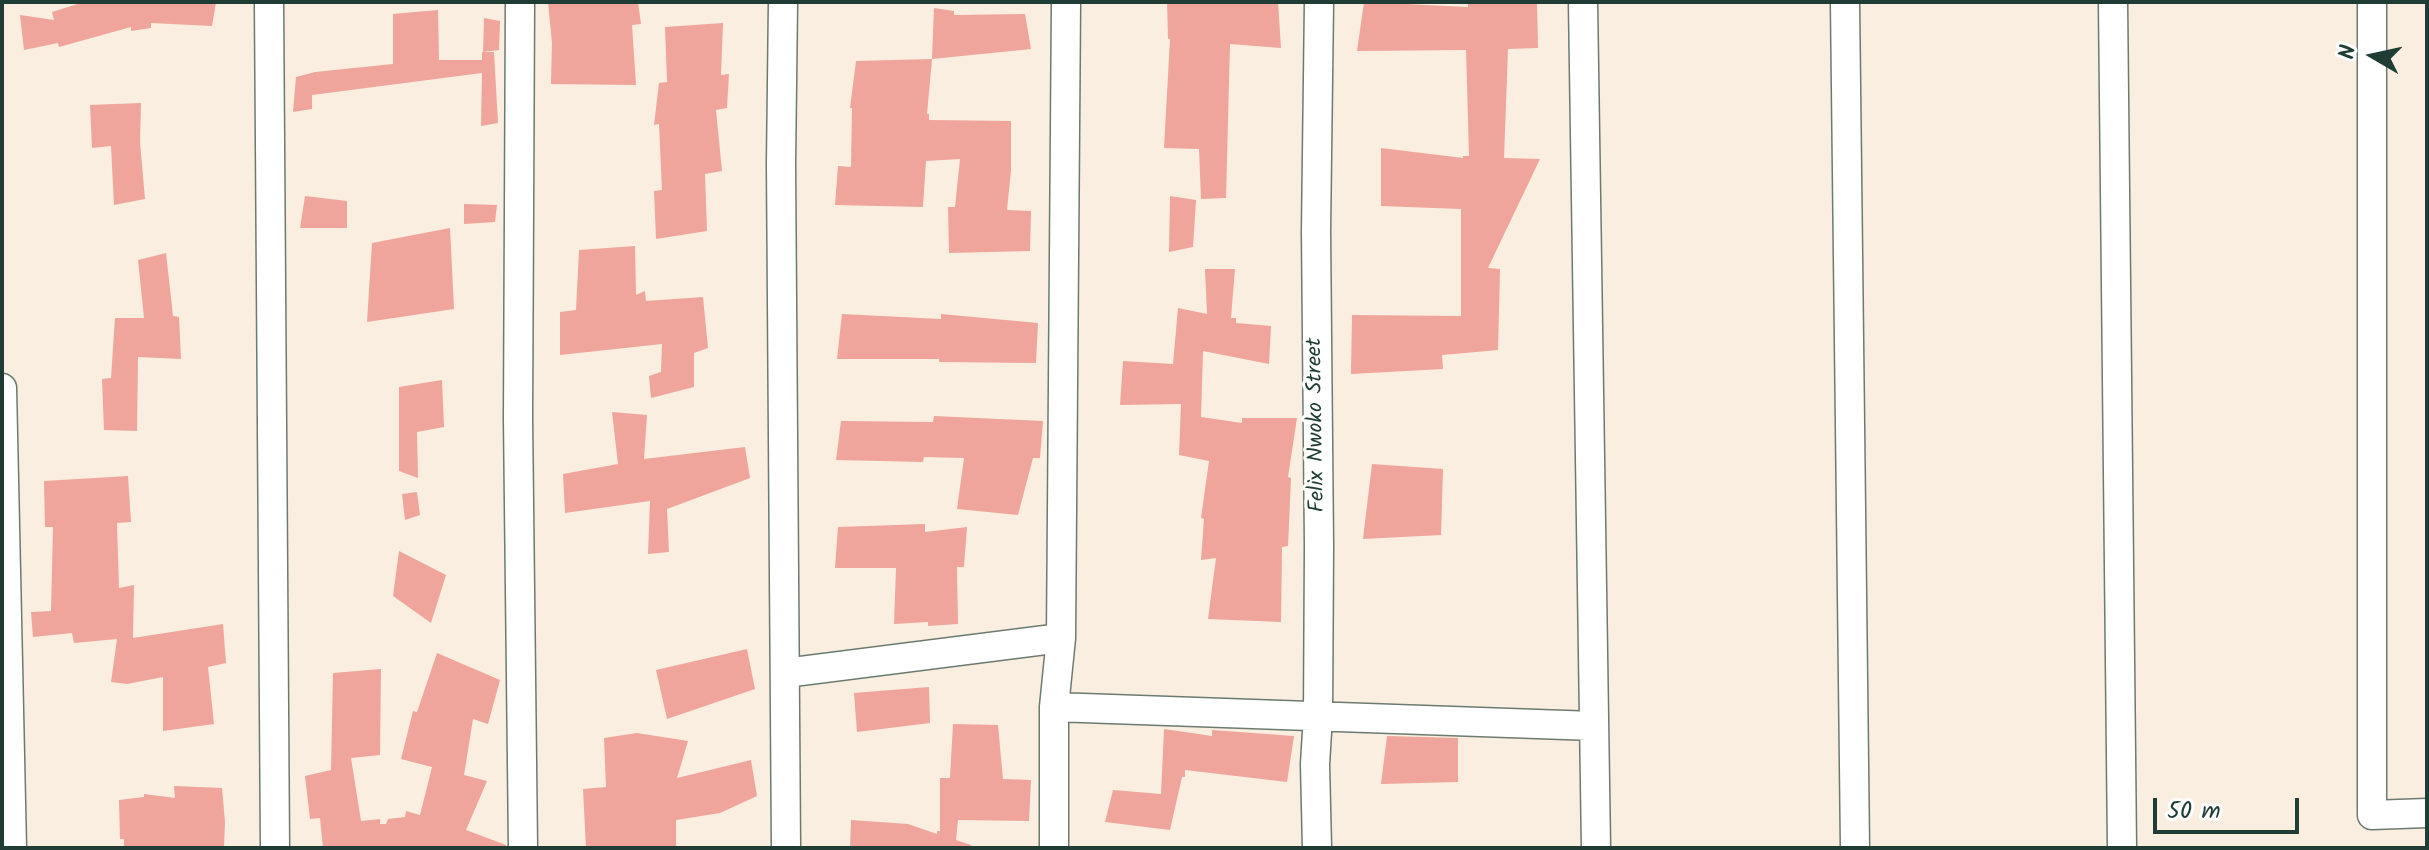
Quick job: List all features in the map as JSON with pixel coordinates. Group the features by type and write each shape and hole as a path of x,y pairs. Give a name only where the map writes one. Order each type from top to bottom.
{"street":[{"path":"269,2 275,848"},
{"path":"520,2 518,418 523,848"},
{"path":"783,2 781,179 786,848"},
{"path":"1054,848 1054,707 1061,638 1066,2"},
{"name":"Felix Nwoko Street","path":"1317,848 1315,764 1319,546 1316,231 1319,2"},
{"path":"1583,2 1596,848"},
{"path":"1845,2 1855,848"},
{"path":"2113,2 2122,848"},
{"path":"2372,2 2372,815 2427,813"},
{"path":"2,388 12,848"},
{"path":"785,673 1061,638"},
{"path":"1054,707 1594,726"}],"building":[{"path":"84,2 216,2 212,26 151,23 151,28 131,31 131,27 59,47 58,43 24,50 20,15 54,20 52,12"},
{"path":"548,2 638,2 641,24 632,25 636,85 551,84 552,43"},
{"path":"1167,2 1278,2 1281,48 1230,44 1226,198 1201,199 1199,149 1164,148 1170,39"},
{"path":"1364,2 1468,7 1468,2 1537,2 1538,48 1508,49 1504,158 1540,159 1488,268 1500,269 1498,350 1442,355 1443,369 1351,374 1352,315 1461,316 1461,209 1381,206 1381,148 1463,158 1469,156 1466,50 1357,51"},
{"path":"934,8 954,11 954,15 1025,14 1031,49 932,59"},
{"path":"438,10 439,60 482,60 482,52 494,52 498,123 481,126 482,73 312,95 312,109 293,112 296,77 315,72 393,64 393,14"},
{"path":"484,18 500,21 499,50 483,52"},
{"path":"723,23 721,75 729,74 727,108 716,110 722,171 705,174 707,231 656,239 654,191 662,190 659,124 654,125 659,83 667,82 665,27"},
{"path":"932,59 929,120 1011,121 1007,210 1031,211 1030,251 949,253 948,207 955,207 960,159 926,161 923,207 835,205 838,166 851,167 850,108 856,61"},
{"path":"141,103 140,142 145,199 114,205 111,146 92,148 90,105"},
{"path":"305,196 347,201 347,228 300,228"},
{"path":"1170,196 1196,200 1193,247 1169,252"},
{"path":"464,204 497,205 495,222 464,224"},
{"path":"450,228 454,309 367,322 372,243"},
{"path":"635,246 636,295 645,291 646,301 703,297 708,348 694,353 694,387 651,398 649,376 661,372 662,344 560,355 560,312 576,310 579,250"},
{"path":"166,253 173,316 179,317 181,359 138,357 137,431 104,430 102,379 111,378 115,318 144,318 138,260"},
{"path":"1205,269 1235,269 1231,318 1236,318 1236,323 1271,326 1269,364 1203,351 1201,417 1242,423 1242,418 1297,418 1288,477 1291,478 1288,546 1282,547 1281,622 1208,619 1216,558 1201,560 1204,519 1201,518 1209,461 1179,455 1181,404 1120,405 1123,361 1173,364 1178,308 1207,314"},
{"path":"842,314 941,319 941,314 1038,323 1036,363 837,359"},
{"path":"442,380 444,427 417,432 418,478 399,471 399,387"},
{"path":"612,412 647,415 644,459 745,447 750,478 667,509 669,552 648,554 650,501 565,513 563,474 618,464"},
{"path":"934,416 1043,421 1040,458 1033,458 1018,515 957,509 964,458 924,457 923,462 836,460 841,421 933,422"},
{"path":"1372,464 1443,469 1441,535 1363,539"},
{"path":"128,476 131,522 117,523 119,588 134,585 133,638 223,624 226,663 208,667 214,724 163,731 163,677 127,684 111,682 117,639 74,643 72,633 33,637 31,612 51,611 53,527 45,527 44,481"},
{"path":"417,492 420,515 405,520 402,494"},
{"path":"925,524 925,532 967,527 964,567 957,567 958,624 894,624 896,568 835,568 838,527"},
{"path":"399,551 446,575 431,623 393,596"},
{"path":"747,649 755,689 667,719 656,670"},
{"path":"437,653 500,680 488,724 473,719 464,775 487,781 466,830 506,845 506,848 323,848 320,818 310,819 305,776 331,770 333,673 381,669 380,755 351,758 361,821 380,819 380,824 386,824 388,819 405,817 406,811 420,815 432,767 401,759 413,711 417,712"},
{"path":"929,687 930,723 857,732 854,693"},
{"path":"953,724 998,725 1003,779 1031,780 1029,821 958,820 956,840 971,845 970,848 850,848 851,820 908,824 937,834 940,831 940,778 950,778"},
{"path":"1164,729 1212,736 1212,730 1294,736 1287,782 1185,770 1170,830 1105,822 1113,790 1161,794"},
{"path":"637,733 688,741 677,778 751,760 757,796 720,813 676,820 676,848 586,848 583,789 606,787 604,738"},
{"path":"1387,736 1458,738 1458,782 1381,784"},
{"path":"174,786 222,788 224,848 124,848 124,839 120,839 119,800 144,797 144,794 175,798"}]}
